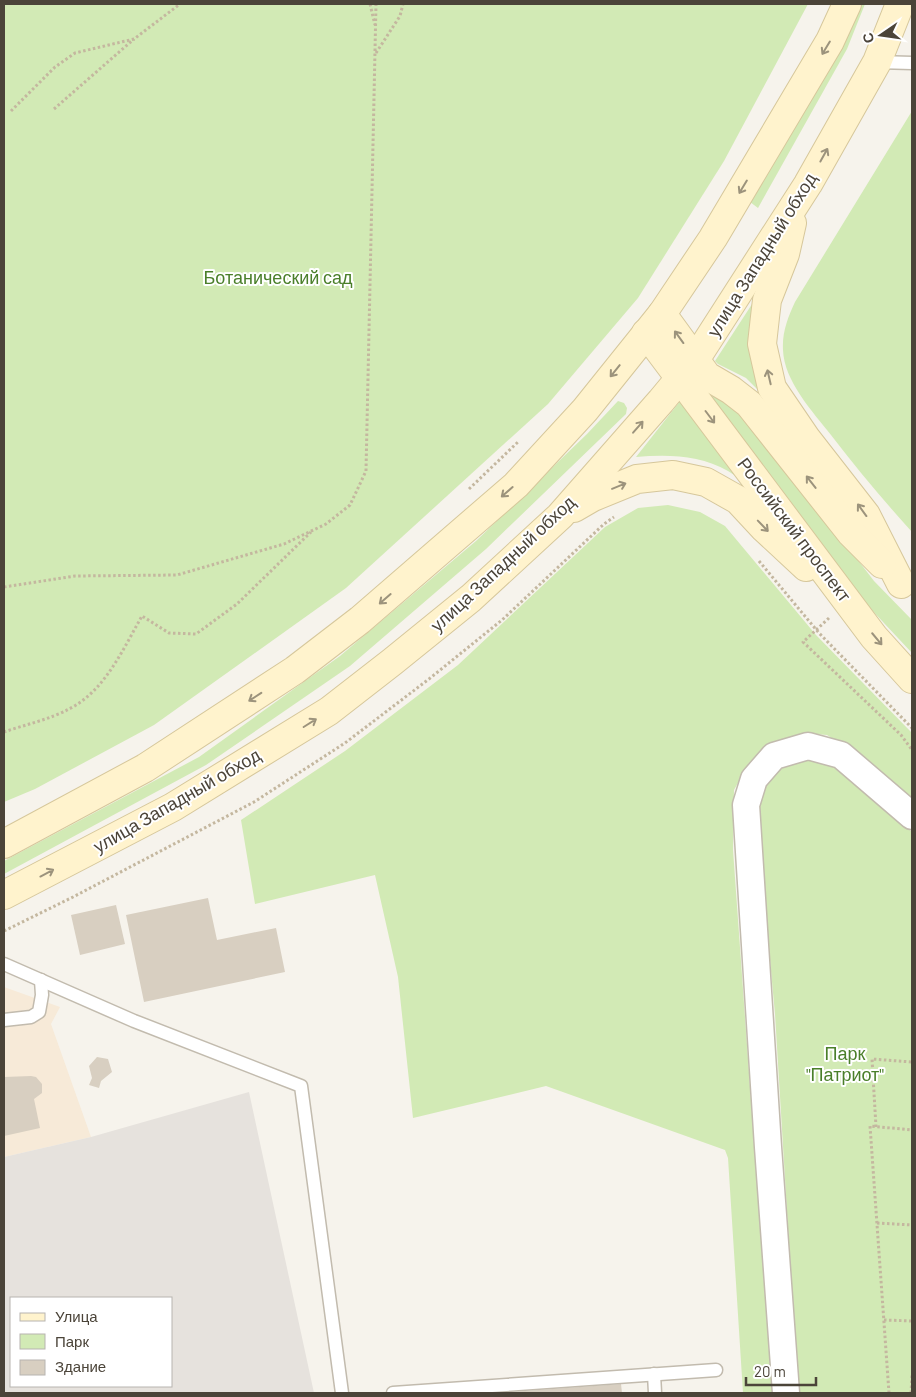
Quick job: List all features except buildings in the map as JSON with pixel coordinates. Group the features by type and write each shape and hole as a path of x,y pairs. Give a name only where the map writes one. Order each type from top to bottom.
{"main road":[{"path":"4,844 145,768 295,670 360,620 516,485 585,410 654,324 718,230 830,41 847,4"},
{"name":"улица Западный обход","path":"4,895 173,807 329,711 471,598 560,516 688,369 800,197 877,62 900,4"},
{"path":"800,197 785,254 767,300 762,344 772,388 806,438 866,515 907,589"},
{"path":"654,324 688,369 707,376 749,404 851,533 907,589"},
{"name":"Российский проспект","path":"688,369 847,600 874,637 912,679"},
{"path":"560,516 593,497 637,479 673,475 706,482 738,500 795,557 847,600"}],"street":[{"path":"786,1393 768,1156 746,805 754,779 774,756 808,746 841,756 912,816"}],"lane":[{"path":"877,62 912,63"},
{"path":"4,964 134,1021 301,1086 342,1393"},
{"path":"4,1020 31,1017 39,1012 42,995 41,980"},
{"path":"393,1393 486,1390 716,1370"},
{"path":"654,1374 654,1393"}],"path":[{"path":"54,108 134,38 180,4"},
{"path":"370,4 376,34"},
{"path":"4,587 75,576 177,575 284,544 326,524 350,505 366,471 376,4"},
{"path":"376,53 400,16 403,4"},
{"path":"11,111 55,67 75,53 134,38"},
{"path":"465,493 522,438"},
{"path":"4,931 254,802 345,743 502,620 604,524 621,513"},
{"path":"4,732 70,709 93,692 114,665 142,616 169,633 196,634 237,604 313,530"},
{"path":"756,558 819,633 912,728"},
{"path":"876,1127 872,1059 912,1062"},
{"path":"889,1393 870,1126 912,1130"},
{"path":"877,1223 912,1225"},
{"path":"884,1320 912,1321"},
{"path":"911,1393 912,1375"}],"shaded area":[{"path":"4,987 60,1007 51,1024 91,1137 4,1157"},
{"path":"249,1092 314,1393 4,1393 4,1157 91,1137"}],"green space":[{"name":"Ботанический сад","path":"4,4 808,4 724,161 638,298 548,404 346,588 154,725 35,789 4,802"},
{"path":"853,4 865,4 847,49 758,208 746,199"},
{"path":"912,111 912,532 881,497 801,396 788,373 783,350 783,337 795,302"},
{"path":"756,298 771,403 746,378 715,361"},
{"path":"710,395 727,402 754,425 874,581 912,620 912,653 855,592 708,399"},
{"path":"681,400 757,492 728,471 706,462 672,456 636,457"},
{"path":"618,401 624,403 627,408 626,414 486,549 350,666 206,765 4,874 4,861 199,757 340,656 476,541 587,434"},
{"path":"668,505 700,512 725,526 816,635 912,733 912,799 867,761 827,735 804,733 775,743 749,763 734,790 733,850 772,1393 743,1393 728,1158 725,1150 546,1086 413,1118 398,977 375,875 255,904 241,820 345,751 458,665 605,527 638,508"},
{"name":"Парк \"Патриот\"","path":"813,760 834,766 912,832 912,1393 798,1393 775,1014 755,798 771,776 793,761"}]}
